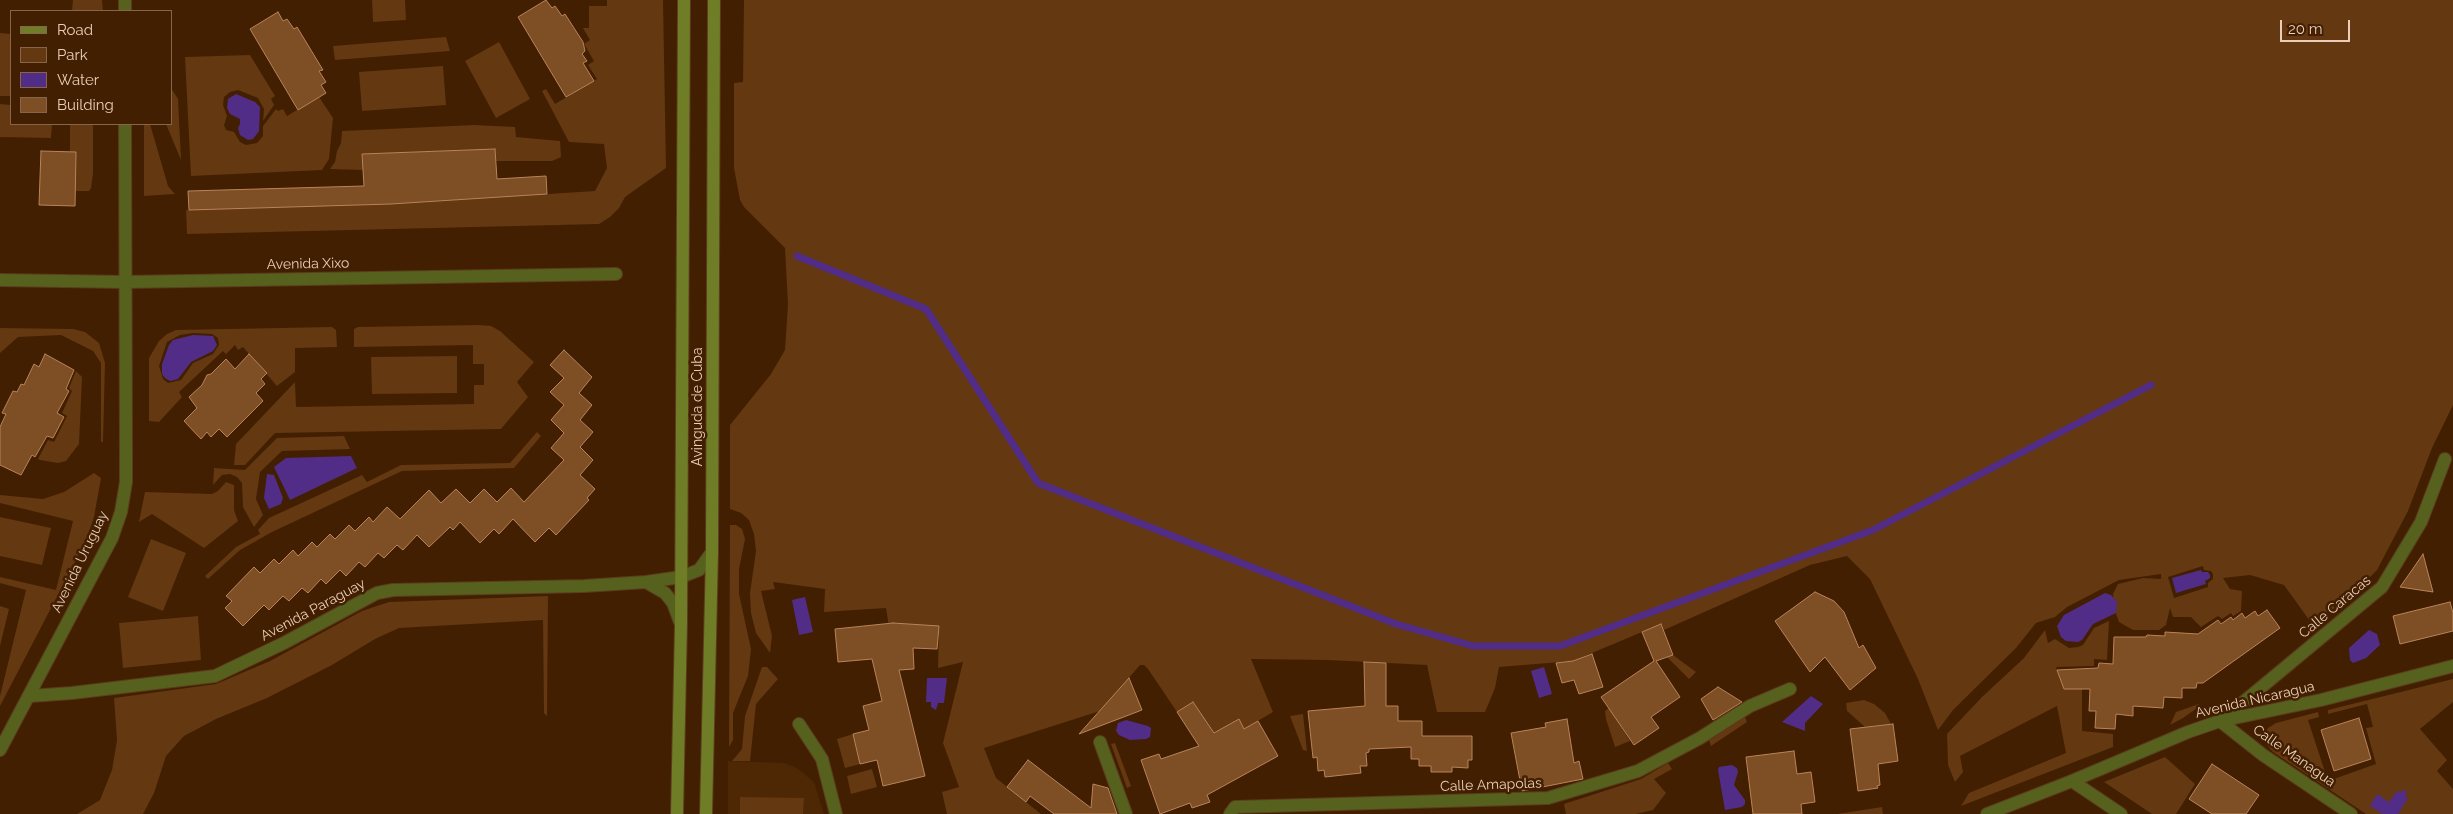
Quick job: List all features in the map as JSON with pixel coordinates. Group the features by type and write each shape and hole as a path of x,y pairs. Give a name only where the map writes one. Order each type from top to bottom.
{"main road":[{"name":"Avinguda de Cuba","path":"678,814 681,624 684,0"},
{"name":"Avinguda de Cuba","path":"706,814 712,552 714,0"}],"street":[{"name":"Avenida Uruguay","path":"0,750 112,538 121,512 126,482 125,125"},
{"name":"Avenida Xixo","path":"0,280 125,282 616,274"},
{"name":"Calle Caracas","path":"2220,721 2382,587 2421,522 2445,459"},
{"name":"Avenida Paraguay","path":"30,696 72,693 215,676 284,643 376,593 393,590 584,586 646,582 680,577 699,570 712,552"},
{"path":"646,582 665,593 674,603 681,624"},
{"name":"Avenida Nicaragua","path":"1987,814 2072,781 2188,732 2220,721 2321,700 2453,666"},
{"name":"Calle Amapolas","path":"1230,814 1235,807 1548,798 1638,771 1700,738 1750,706 1790,689"},
{"name":"Calle Managua","path":"2220,721 2263,755 2351,814"},
{"path":"799,724 822,758 836,814"},
{"path":"1100,742 1126,814"},
{"path":"2072,781 2121,814"}],"shaded area":[{"path":"728,761 785,763 797,768 814,782 824,814 728,814"}],"green space":[{"path":"73,0 102,0 103,10 72,10"},
{"path":"372,0 405,0 406,20 373,22"},
{"path":"607,0 663,0 666,168 625,197 619,208 599,224 187,234 186,210 391,204 595,191 607,168 604,144 569,142 542,91 546,89 555,104 597,79 588,65 594,61 584,44 590,40 583,28 589,28 589,6 607,6"},
{"path":"744,0 2453,0 2453,405 2432,448 2408,511 2377,570 2351,596 2312,624 2284,585 2250,575 2223,578 2230,589 2242,591 2241,611 2233,616 2231,613 2222,619 2218,616 2201,627 2191,617 2173,617 2170,608 2166,625 2159,630 2133,630 2119,622 2114,608 2113,594 2118,584 2143,578 2161,579 2161,574 2119,580 2067,607 2055,617 2036,623 2016,648 1953,710 1938,730 1918,679 1870,579 1847,556 1810,565 1664,630 1661,624 1573,661 1499,667 1495,688 1485,712 1437,712 1427,665 1328,660 1251,659 1273,712 1244,729 1239,719 1214,733 1193,702 1177,712 1148,669 1144,665 1140,665 1100,711 984,748 996,778 1041,814 947,814 942,792 959,787 943,743 963,662 938,668 939,626 889,627 886,608 824,612 825,589 773,582 775,589 761,591 772,636 770,653 756,633 751,613 750,593 756,551 754,534 749,520 741,513 730,509 730,425 771,374 785,350 788,304 785,248 744,207 740,200 734,168 734,83 743,82","holes":["2203,566 2204,570 2211,571 2213,574 2213,579 2208,583 2208,587 2174,598 2168,577"]},
{"path":"0,33 10,34 10,96 0,96"},
{"path":"446,37 450,51 335,60 333,46"},
{"path":"499,42 530,99 496,118 465,61"},
{"path":"250,55 275,96 271,99 274,105 263,121 264,109 258,98 238,90 230,92 224,97 223,105 227,116 224,125 226,130 234,132 240,142 246,145 257,143 263,136 263,126 276,109 278,111 283,109 287,116 319,97 333,118 329,159 322,170 191,176 185,57"},
{"path":"443,66 446,105 362,111 359,72"},
{"path":"172,90 178,99 181,160 166,125 172,125"},
{"path":"0,104 10,105 10,125 52,125 51,138 0,137"},
{"path":"70,125 93,125 93,174 89,191 75,191 76,152 70,152"},
{"path":"144,125 150,125 168,186 175,194 144,196"},
{"path":"474,125 515,127 516,137 560,141 561,157 552,161 496,161 495,149 362,154 363,170 330,169 335,162 341,143 342,131"},
{"path":"491,326 500,331 534,362 517,382 528,397 501,429 275,433 245,465 234,465 236,444 295,382 296,407 474,404 474,385 484,385 484,364 473,364 473,345 354,347 354,329 358,327"},
{"path":"332,327 336,330 337,347 295,348 295,372 277,386 243,347 238,350 235,345 226,354 223,351 179,392 182,397 159,422 149,421 149,358 159,341 167,334 176,330","holes":["193,333 212,334 218,338 219,345 213,354 193,363 181,380 168,383 163,379 159,366 167,342 180,335"]},
{"path":"0,328 73,329 85,332 99,343 105,363 103,442 101,442 101,363 93,351 61,335 18,337 0,353"},
{"path":"457,356 457,393 372,394 371,357"},
{"path":"76,371 82,377 79,444 66,461 58,463 40,460 38,459 48,440 54,442 67,416 62,413 72,391 69,388"},
{"path":"537,432 541,436 514,468 402,471 272,532 240,550 208,579 205,576 236,547 260,534 258,530 269,518 362,475 367,482 401,465 510,463"},
{"path":"344,436 350,449 282,451 260,472 256,499 263,515 254,527 243,507 242,483 237,477 230,474 222,475 213,485 214,468 245,470 277,438"},
{"path":"94,473 101,478 94,517 87,539 0,706 0,696 26,590 0,583 0,577 56,590 73,521 0,503 0,495 43,499 64,492"},
{"path":"226,482 234,485 234,510 238,521 204,548 152,514 139,522 145,492 212,494 218,491"},
{"path":"0,517 51,528 42,565 0,556"},
{"path":"730,525 736,525 742,529 745,539 739,569 739,594 751,649 748,676 733,713 733,740 729,747"},
{"path":"151,539 186,553 163,611 128,597"},
{"path":"548,596 547,716 544,713 543,620 399,628 375,639 332,665 267,698 216,719 184,736 166,756 154,793 143,814 77,814 100,800 112,770 117,740 114,698 216,684 270,661 362,611 389,602"},
{"path":"0,606 9,609 0,646"},
{"path":"198,616 201,660 123,668 119,623"},
{"path":"2109,621 2107,660 2094,659 2094,666 2056,667 2064,689 2082,689 2082,731 2113,734 2113,747 1961,806 1969,793 2066,753 2057,706 1960,756 1963,772 1955,782 1948,765 1947,734 1982,697 2024,658 2045,630 2048,643 2055,639 2069,648 2078,647 2083,645 2094,628"},
{"path":"1673,655 1696,672 1689,679 1667,657"},
{"path":"762,667 767,667 778,679 756,704 750,761 732,761 742,749 745,716"},
{"path":"2453,679 2453,702 2420,729 2447,760 2437,771 2453,789 2453,814 2366,814 2273,752 2265,743 2264,735 2268,728 2276,723 2318,712 2319,717 2308,720 2328,781 2376,764 2366,728 2373,727 2367,704 2328,714 2328,710"},
{"path":"1864,700 1874,704 1885,713 1891,724 1865,727 1847,711 1846,703"},
{"path":"2199,704 2200,706 2170,725 2176,712"},
{"path":"1609,708 1630,741 1615,747 1606,719 1605,711"},
{"path":"1303,714 1307,751 1303,750 1290,716"},
{"path":"1745,717 1747,722 1711,746 1709,740"},
{"path":"853,734 860,764 845,768 837,739"},
{"path":"1115,743 1131,786 1127,788 1111,744"},
{"path":"2165,757 2195,784 2176,814 2152,814 2104,782"},
{"path":"1668,763 1672,769 1654,779 1666,793 1653,810 1636,814 1566,814 1564,804 1641,779"},
{"path":"872,769 877,787 851,794 847,776"},
{"path":"740,797 804,798 803,814 740,814"},
{"path":"1882,807 1883,814 1837,814"}],"water":[{"path":"236,94 255,102 260,107 259,131 253,139 248,140 240,135 238,128 240,119 230,114 227,108 228,99"},
{"path":"193,335 213,336 217,345 213,351 191,362 178,379 170,381 162,374 162,364 169,345 173,340"},
{"path":"351,456 357,468 290,500 274,467 286,458"},
{"path":"267,474 274,475 283,498 281,504 269,509 264,498"},
{"path":"2201,570 2202,572 2208,572 2210,575 2210,578 2205,581 2206,584 2176,593 2172,578"},
{"path":"2105,593 2111,595 2117,602 2116,613 2093,624 2082,640 2078,642 2066,641 2061,637 2057,626 2064,615"},
{"path":"805,597 813,632 799,635 792,600"},
{"path":"2369,630 2377,634 2380,645 2366,658 2353,663 2350,660 2349,648"},
{"path":"1544,667 1552,694 1539,698 1531,671"},
{"path":"927,678 947,678 944,703 938,703 936,710 931,707 931,702 926,702"},
{"path":"1811,696 1823,704 1805,723 1805,731 1782,722"},
{"path":"1126,720 1151,728 1150,737 1130,740 1119,735 1116,731 1118,723"},
{"path":"1732,765 1737,768 1738,772 1734,785 1745,800 1745,804 1742,807 1725,810 1718,770 1719,767"},
{"path":"2403,789 2407,792 2405,796 2408,798 2398,814 2383,814 2370,806 2377,794 2389,802 2397,791 2401,793"}],"building":[{"path":"546,0 552,8 555,6 562,16 565,14 583,42 585,51 582,54 587,61 583,63 594,81 566,97 518,17"},
{"path":"278,12 283,21 287,19 294,29 297,27 323,70 319,71 326,82 321,85 326,93 298,110 250,29"},
{"path":"495,149 497,179 546,176 547,194 391,204 189,210 188,191 364,186 362,154"},
{"path":"41,151 76,152 75,206 39,205"},
{"path":"564,350 592,377 579,393 592,405 580,420 593,432 580,447 593,460 580,475 595,489 587,498 589,500 556,535 549,528 535,542 513,519 499,534 494,529 480,543 460,522 453,530 450,527 429,547 417,535 403,550 397,545 384,558 378,553 365,567 359,562 346,576 340,570 326,584 321,579 308,593 302,588 289,601 283,596 269,610 264,605 243,626 225,608 232,601 226,596 254,567 260,573 274,559 279,564 293,550 298,556 312,542 317,547 330,534 335,539 349,525 355,531 369,517 373,522 387,507 400,519 429,490 441,503 456,489 470,503 484,489 497,502 511,488 524,502 564,460 551,448 564,433 551,420 564,405 550,392 564,378 550,365"},
{"path":"45,354 74,370 66,389 69,391 57,413 64,417 53,438 47,436 35,457 32,455 21,475 0,465 0,427 6,414 2,413 13,391 17,392 21,384 24,385 34,364 39,367"},
{"path":"249,354 267,373 261,379 265,384 256,393 263,401 227,437 219,429 211,437 207,432 201,439 184,421 197,408 189,397 202,385 207,375 211,374 226,359 235,369"},
{"path":"2423,554 2433,592 2400,587 2412,570"},
{"path":"1815,592 1834,601 1844,612 1859,648 1863,645 1876,668 1850,690 1825,657 1810,672 1775,621"},
{"path":"2450,602 2453,613 2453,631 2400,644 2393,616"},
{"path":"2267,610 2280,628 2203,683 2197,683 2196,688 2182,688 2182,698 2164,697 2163,708 2133,706 2133,716 2116,714 2115,729 2095,728 2096,711 2089,711 2090,689 2064,689 2057,670 2098,668 2099,663 2113,664 2114,637 2165,636 2165,632 2198,634 2218,620 2221,624 2231,617 2233,620 2242,613 2245,618 2255,611 2258,616"},
{"path":"893,623 939,626 937,649 913,648 914,669 899,670 925,776 883,786 877,760 860,764 853,734 869,730 863,706 882,701 872,659 838,662 835,629"},
{"path":"1661,624 1673,655 1656,661 1680,697 1651,717 1659,728 1634,745 1601,697 1654,661 1642,632"},
{"path":"1592,654 1603,687 1579,694 1574,680 1562,683 1556,663 1573,661"},
{"path":"1364,662 1386,663 1386,706 1398,706 1398,721 1422,721 1422,736 1472,736 1472,760 1468,760 1468,768 1452,767 1452,772 1431,772 1431,766 1419,766 1419,759 1411,759 1411,747 1369,749 1369,752 1366,753 1367,766 1360,766 1361,773 1325,777 1324,770 1318,771 1317,757 1313,758 1308,711 1365,706"},
{"path":"1129,678 1142,710 1079,734"},
{"path":"1718,687 1742,702 1713,720 1701,699"},
{"path":"1193,702 1214,733 1239,719 1244,729 1258,721 1278,756 1207,795 1210,802 1192,808 1190,803 1160,814 1141,760 1159,754 1161,759 1199,746 1177,712"},
{"path":"2359,718 2371,759 2334,771 2321,730"},
{"path":"1567,719 1574,763 1579,761 1583,779 1522,791 1511,733 1546,727 1545,723"},
{"path":"1893,724 1898,761 1878,764 1880,785 1877,786 1878,788 1858,791 1850,729"},
{"path":"1794,751 1797,774 1811,772 1815,802 1801,804 1802,814 1753,814 1746,757"},
{"path":"1028,760 1091,808 1093,784 1108,788 1117,814 1054,814 1030,796 1026,802 1007,787"},
{"path":"2212,764 2259,795 2246,814 2212,814 2189,799"}],"waterway":[{"path":"797,256 926,309 1038,483 1396,624 1473,646 1560,646 1873,530 2151,385"}]}
